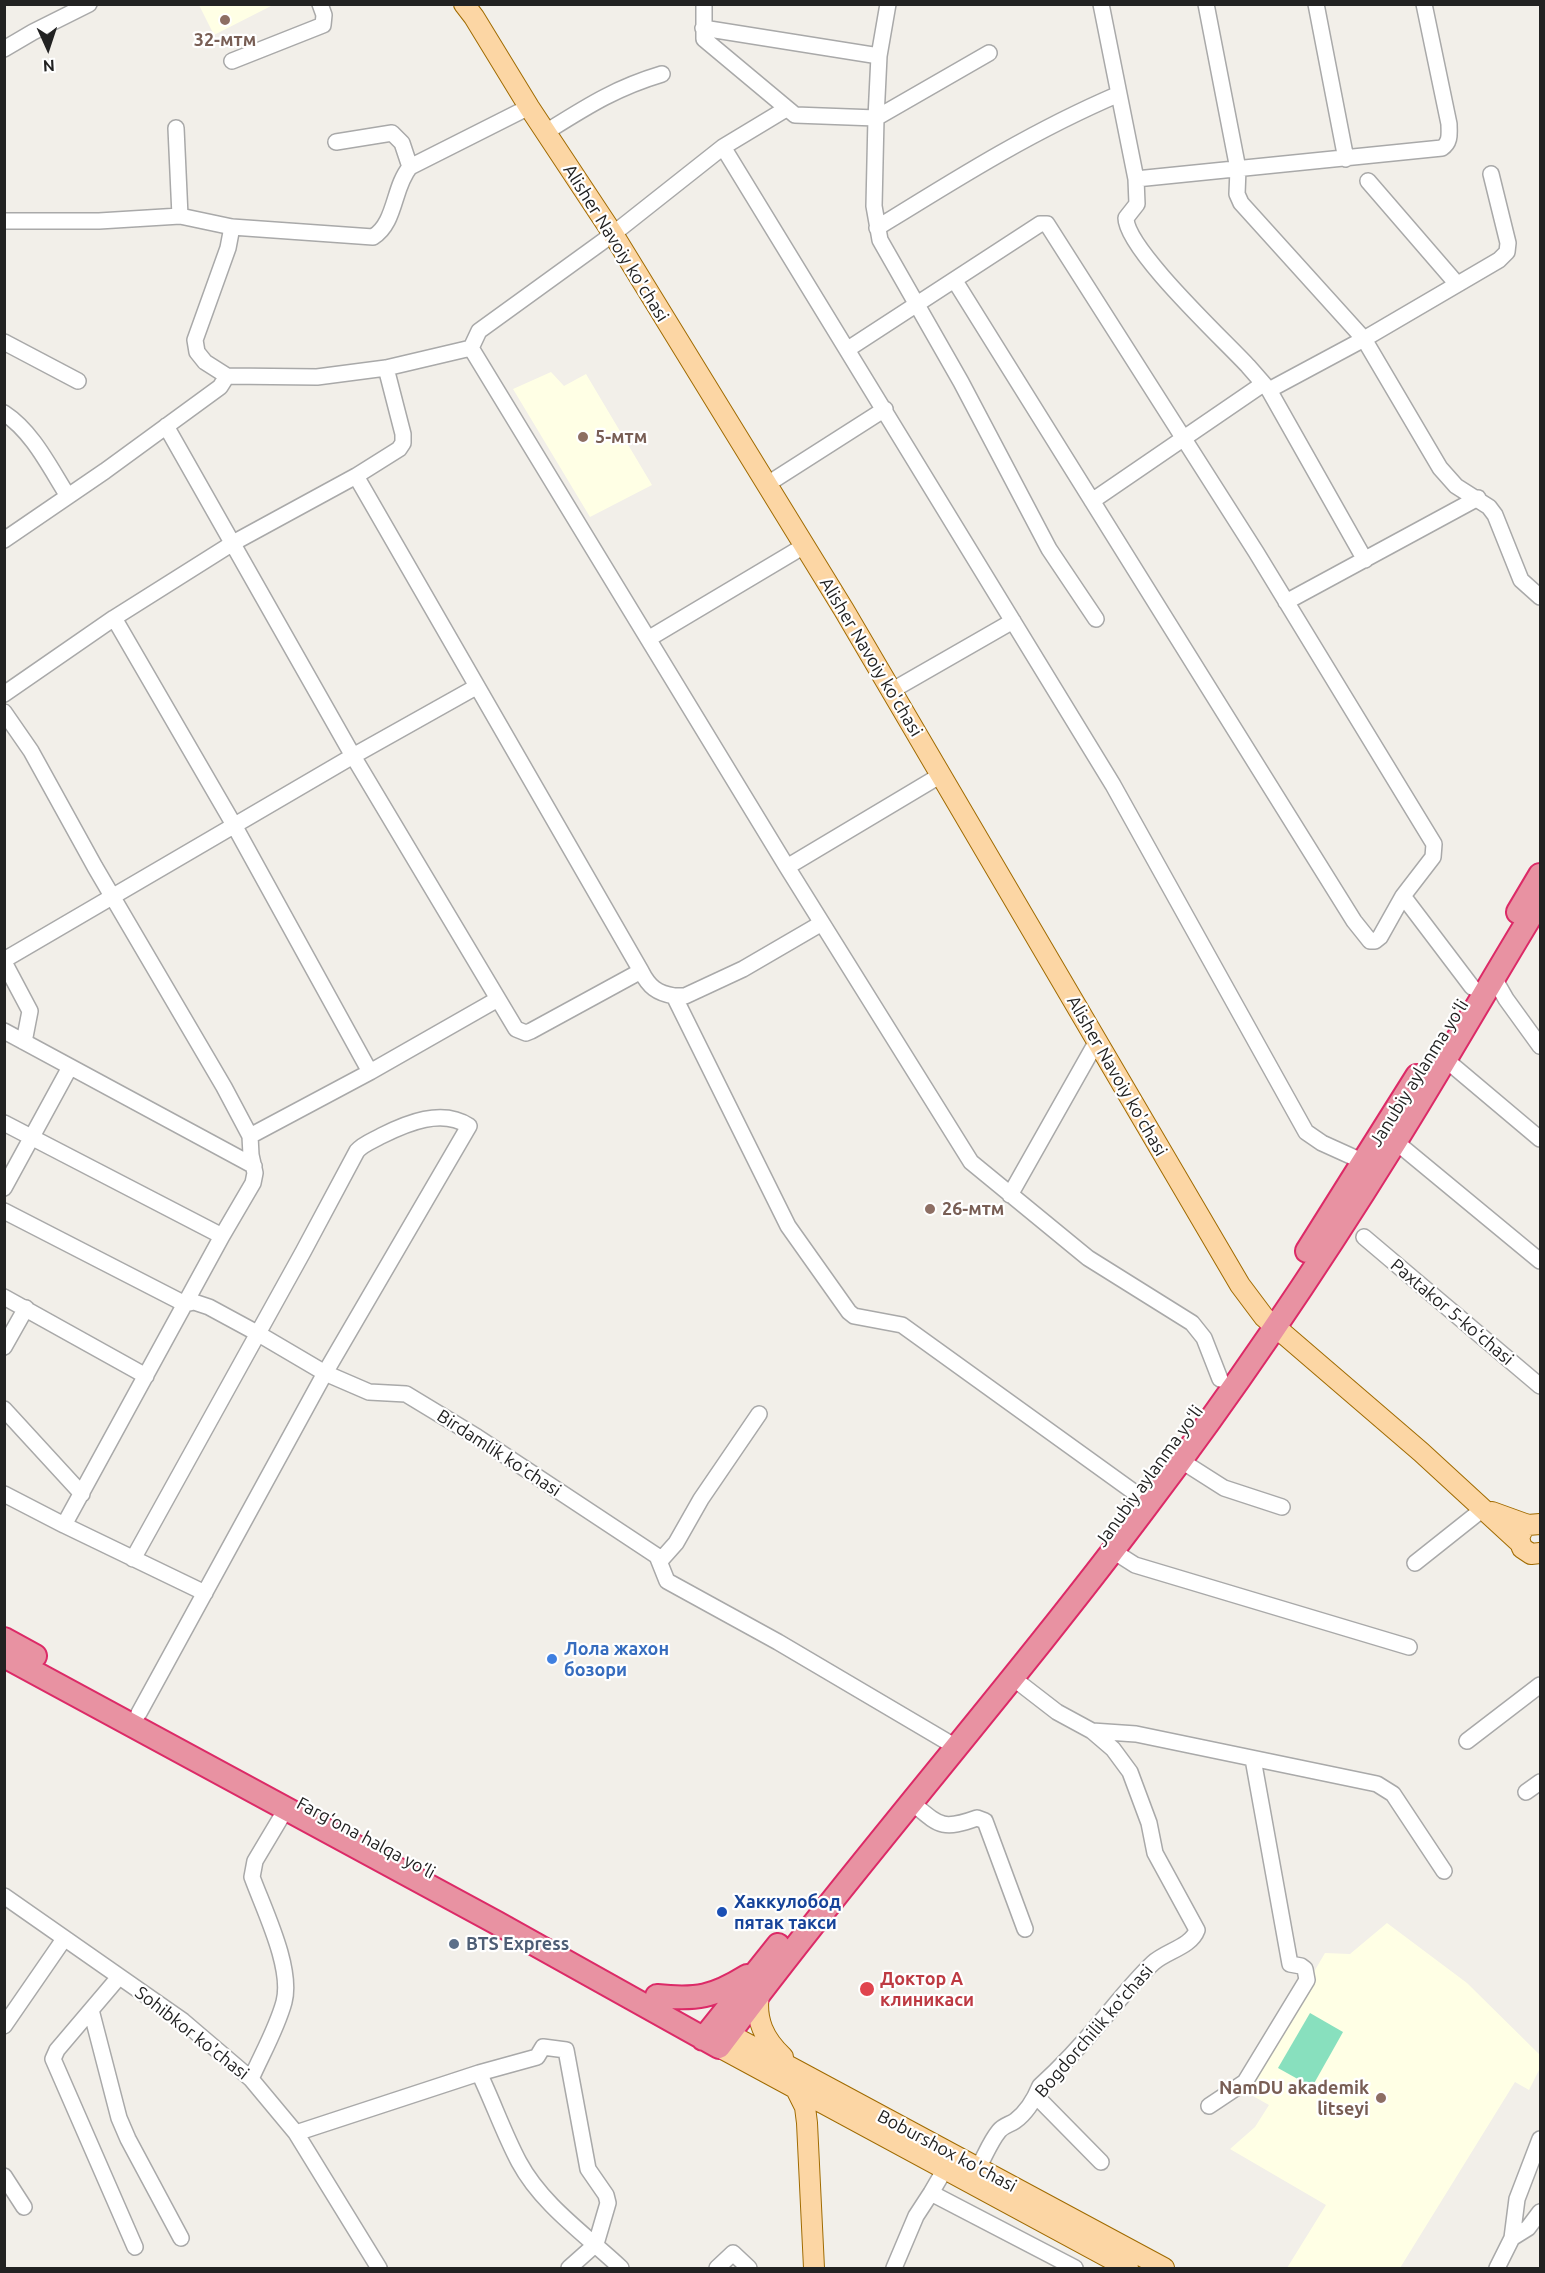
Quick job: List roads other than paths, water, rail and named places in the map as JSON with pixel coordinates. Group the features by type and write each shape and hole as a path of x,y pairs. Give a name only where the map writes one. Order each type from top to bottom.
{"highway":[{"name":"Janubiy aylanma yoʻli","path":"716,2036 756,1971 951,1744 1013,1678 1113,1551 1180,1460 1269,1322 1540,875"},
{"name":"Janubiy aylanma yoʻli","path":"716,2036 759,1994 911,1802 951,1744 1138,1495 1220,1379 1269,1322 1348,1216 1396,1142 1540,901"},
{"name":"Farg‘ona halqa yo‘li","path":"4,1639 657,1996 716,2036"},
{"name":"Farg‘ona halqa yo‘li","path":"4,1656 286,1809 716,2036"},
{"path":"657,1996 700,1998 722,1991 756,1971"}],"main road":[{"name":"Alisher Navoiy ko'chasi","path":"464,4 613,234 804,546 1240,1285 1269,1322 1421,1452 1533,1553"},
{"path":"1483,1509 1537,1524"},
{"path":"1533,1553 1521,1532 1537,1524"},
{"path":"759,1994 757,2005 760,2027 795,2078 805,2108 814,2268"},
{"path":"716,2036 795,2078 945,2169 1128,2268"},
{"name":"Boburshox ko'chasi","path":"795,2078 978,2168 1164,2268"}],"street":[{"path":"4,49 89,4"},
{"path":"232,61 323,25 324,15 320,4"},
{"path":"705,4 704,39 795,115 876,118 989,53"},
{"path":"888,4 879,56 876,118 874,206 880,240 961,382 1049,549 1096,619"},
{"path":"1101,4 1136,179 1137,204 1125,222 1137,245 1186,304 1266,387 1365,560"},
{"path":"1206,4 1238,169 1238,194 1247,211 1364,339 1440,468 1456,486 1490,507 1521,580 1540,597"},
{"path":"1316,4 1346,159"},
{"path":"1136,179 1442,148 1448,142 1449,124 1424,4"},
{"path":"703,28 879,56"},
{"path":"546,132 604,96 629,84 662,74"},
{"path":"877,228 996,154 1067,116 1119,94"},
{"path":"4,221 99,221 180,216 232,227 374,237 384,229 402,178 410,167 529,107"},
{"path":"471,348 479,331 613,234 723,147 786,109"},
{"path":"176,128 180,216"},
{"path":"336,142 392,133 402,143 410,167"},
{"path":"723,147 1113,785 1306,1132 1322,1143 1364,1162"},
{"path":"1092,501 1266,387 1364,339 1499,260 1507,252 1508,243 1491,174"},
{"path":"1368,181 1457,284"},
{"path":"848,349 1040,224 1047,224 1286,602 1434,844 1433,856 1403,896 1380,937 1375,941 1370,941 1354,921 955,280"},
{"path":"232,227 228,249 195,340 197,352 205,362 227,376 317,377 386,368 471,348"},
{"path":"4,342 78,381"},
{"path":"471,348 787,867 971,1162 1088,1258 1192,1323 1204,1338 1220,1379"},
{"path":"4,694 114,618 233,543 399,450 403,443 403,434 386,368"},
{"path":"4,540 220,387 227,376"},
{"path":"766,485 885,409"},
{"path":"4,413 26,432 68,496"},
{"path":"166,426 353,756 516,1029 526,1033 641,971"},
{"path":"356,476 646,983 654,990 674,996 686,996 743,969 822,923"},
{"path":"1286,602 1478,498"},
{"path":"648,639 804,546"},
{"path":"114,618 234,825 370,1072"},
{"path":"891,691 1013,621"},
{"path":"24,1042 30,1011 4,961 234,825 476,687"},
{"path":"4,712 31,751 112,896 224,1087 250,1136 254,1166 254,1183 251,1191 222,1236 64,1525"},
{"path":"787,867 941,775"},
{"path":"1403,896 1472,987"},
{"path":"1494,978 1506,999 1540,1046"},
{"path":"674,996 788,1226 849,1311 860,1318 902,1325 1138,1495"},
{"path":"250,1136 370,1072 498,999"},
{"path":"4,1031 254,1166"},
{"path":"1010,1195 1097,1041"},
{"path":"1445,1059 1540,1139"},
{"path":"4,1188 70,1067"},
{"path":"133,1559 353,1156 360,1148 416,1121 445,1118 470,1126 325,1373 140,1713"},
{"path":"4,1123 222,1236"},
{"path":"1396,1142 1540,1261"},
{"name":"Birdamlik koʻchasi","path":"4,1211 185,1304 200,1304 257,1333 325,1373 369,1392 406,1394 477,1437 657,1556 667,1581 742,1620 951,1744"},
{"name":"Paxtakor 5-koʻchasi","path":"1364,1237 1540,1386"},
{"path":"4,1297 146,1377"},
{"path":"4,1347 26,1308"},
{"path":"4,1408 82,1494"},
{"path":"660,1562 676,1543 701,1499 759,1414"},
{"path":"1180,1460 1224,1488 1282,1507"},
{"path":"4,1494 205,1593"},
{"path":"1415,1563 1483,1509"},
{"path":"1113,1551 1135,1565 1409,1647"},
{"name":"Bogdorchilik koʻchasi","path":"978,2168 1004,2125 1014,2121 1036,2096 1040,2086 1104,2019 1128,1988 1155,1961 1195,1936 1197,1930 1155,1852 1149,1823 1130,1772 1113,1749 1092,1731 1057,1712 1013,1678"},
{"path":"1467,1741 1540,1685"},
{"path":"1092,1731 1136,1734 1382,1786 1393,1794 1444,1871"},
{"path":"1209,2106 1245,2082 1307,1980 1305,1969 1290,1964 1253,1759"},
{"path":"1526,1792 1540,1782"},
{"path":"911,1802 942,1825 951,1826 977,1818 985,1821 1025,1929"},
{"path":"251,2079 282,2009 286,1984 284,1965 252,1877 252,1870 286,1809"},
{"name":"Sohibkor ko'chasi","path":"4,1896 183,2021 251,2079 296,2133 379,2268"},
{"path":"4,2026 64,1938"},
{"path":"119,1977 57,2050 53,2059 135,2247"},
{"path":"91,2010 119,2118 181,2238"},
{"path":"296,2133 479,2073 537,2057 543,2047 566,2050 588,2169 606,2195 608,2203 596,2244 569,2268"},
{"path":"479,2073 520,2163 556,2210 621,2268"},
{"path":"1036,2096 1101,2162"},
{"path":"1497,2268 1512,2238 1517,2199 1540,2139"},
{"path":"894,2268 916,2216 945,2169"},
{"path":"4,2176 24,2207"},
{"path":"931,2193 1075,2268"},
{"path":"1512,2238 1528,2228 1540,2212"},
{"path":"717,2268 733,2253 749,2268"}],"place":[{"name":"32-мтм","path":"225,20"},
{"name":"5-мтм","path":"583,437"},
{"name":"26-мтм","path":"930,1209"},
{"name":"Лола жахон бозори","path":"552,1659"},
{"name":"Хаккулобод пятак такси","path":"722,1912"},
{"name":"BTS Express","path":"454,1944"},
{"name":"Доктор А клиникаси","path":"867,1989"},
{"name":"NamDU akademik litseyi","path":"1381,2098"}]}
